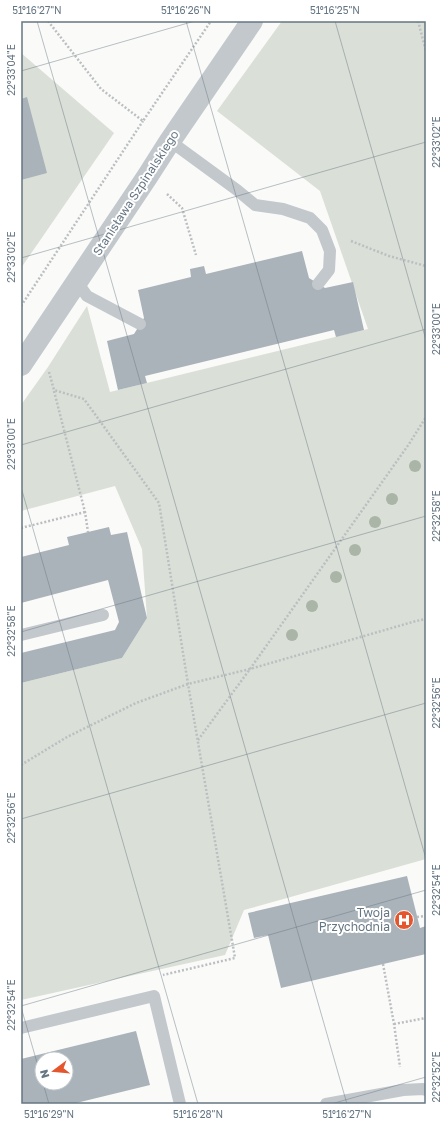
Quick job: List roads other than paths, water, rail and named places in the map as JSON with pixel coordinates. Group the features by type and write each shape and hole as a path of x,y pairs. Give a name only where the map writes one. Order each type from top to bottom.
{"street":[{"name":"Stanisława Szpinalskiego","path":"21,365 170,140 252,21"}],"lane":[{"path":"170,140 255,205 283,209 310,218 322,230 330,251 329,270 318,284"},
{"path":"77,282 87,296 140,324"},
{"path":"21,635 103,615"},
{"path":"21,1028 154,996 180,1104"},
{"path":"326,1104 403,1090 426,1090"}],"place":[{"name":"Twoja Przychodnia","path":"404,920"}]}
